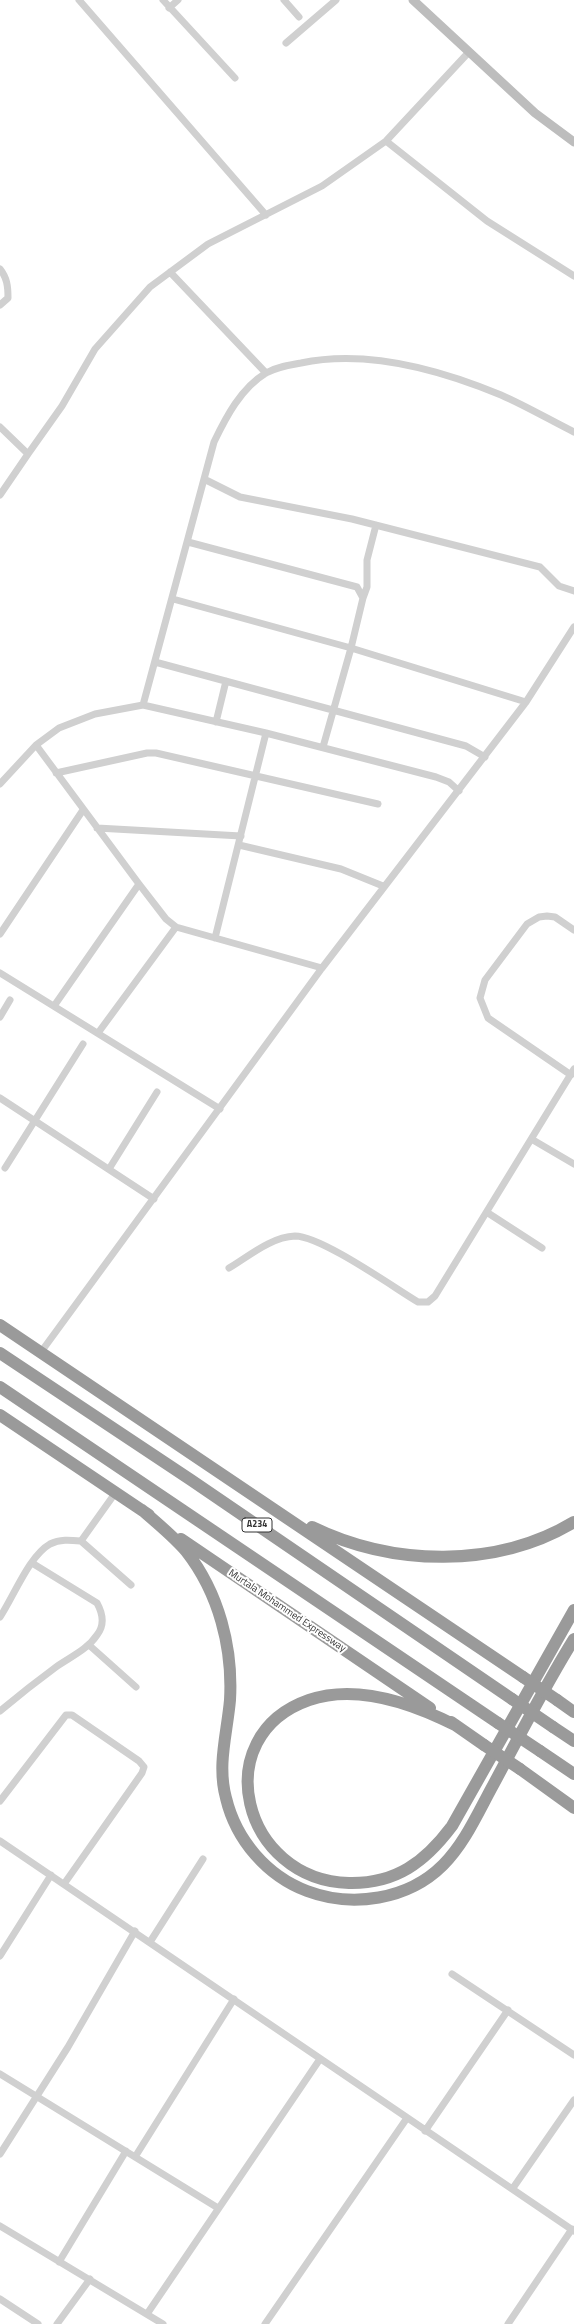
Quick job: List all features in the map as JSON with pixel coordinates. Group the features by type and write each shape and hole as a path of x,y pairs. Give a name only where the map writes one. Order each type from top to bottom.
{"highway":[{"path":"0,1325 276,1509 574,1712"},
{"name":"A234","path":"0,1353 191,1480 574,1741"},
{"name":"A234","path":"0,1387 574,1774"},
{"name":"Murtala Mohammed Expressway","path":"0,1415 116,1492 186,1543 457,1726 574,1808"},
{"path":"276,1509 345,1541 403,1554 432,1557 481,1553 502,1549 539,1539 574,1522"},
{"path":"142,1510 186,1551 210,1590 218,1611 224,1632 230,1678 221,1764 222,1783 232,1819 242,1837 266,1868 281,1879 318,1895 339,1899 383,1898 407,1889 426,1879 444,1865 472,1824 574,1638"},
{"path":"457,1726 410,1706 361,1695 324,1696 294,1706 282,1714 264,1733 251,1763 248,1781 249,1796 257,1826 265,1840 287,1862 300,1870 329,1880 360,1883 377,1881 394,1876 418,1863 431,1853 452,1826 574,1610"}],"street":[{"path":"79,0 266,215"},
{"path":"163,0 235,78"},
{"path":"169,8 178,0"},
{"path":"284,0 303,21"},
{"path":"286,43 303,21 336,0"},
{"path":"413,0 468,53 535,113 574,142"},
{"path":"0,495 62,406 95,349 150,286 170,272 186,258 208,244 322,186 386,141 468,53"},
{"path":"386,141 487,221 574,276"},
{"path":"0,268 6,276 8,287 8,298 0,305"},
{"path":"170,272 266,373"},
{"path":"143,705 173,599 214,442 242,395 266,373 280,367 332,358 360,358 406,366 456,379 501,395 574,432"},
{"path":"0,427 28,454"},
{"path":"204,479 240,496 376,525 540,567 559,586 574,591"},
{"path":"323,747 367,587 367,560 376,525"},
{"path":"188,542 356,587 363,598"},
{"path":"173,599 351,648 526,702"},
{"path":"41,1352 383,886 459,791 526,702 574,627"},
{"path":"155,662 334,709 466,746 485,757"},
{"path":"216,722 226,681"},
{"path":"0,784 36,745 47,736 77,720 95,714 143,705 323,747 449,782 459,791"},
{"path":"215,938 266,733"},
{"path":"36,745 139,884 166,918 176,927 322,968"},
{"path":"56,773 146,753 156,753 378,804"},
{"path":"0,934 83,810"},
{"path":"97,828 241,836"},
{"path":"239,845 341,869 383,886"},
{"path":"54,1006 139,884"},
{"path":"229,1268 268,1244 294,1236 304,1237 341,1255 418,1302 428,1302 435,1296 533,1140 572,1072 488,1018 480,998 485,980 527,924 539,917 555,917 574,930"},
{"path":"98,1033 176,927"},
{"path":"0,973 220,1109"},
{"path":"0,1017 10,1000"},
{"path":"5,1168 83,1044"},
{"path":"109,1169 157,1092"},
{"path":"0,1098 154,1199"},
{"path":"533,1140 574,1164"},
{"path":"488,1213 542,1248"},
{"path":"81,1541 116,1492"},
{"path":"0,1617 40,1551 51,1544 64,1540 81,1541 131,1584"},
{"path":"0,1711 55,1667 89,1645 98,1634 103,1620 97,1603 32,1564"},
{"path":"89,1645 136,1687"},
{"path":"0,1801 66,1715 72,1715 139,1761 144,1767 142,1773 64,1884"},
{"path":"0,1841 573,2230 508,2324"},
{"path":"150,1942 203,1859"},
{"path":"0,1956 51,1876"},
{"path":"0,2154 68,2047 134,1931"},
{"path":"452,1974 574,2055"},
{"path":"135,2157 234,1999"},
{"path":"426,2131 508,2010"},
{"path":"147,2314 320,2059"},
{"path":"0,2074 218,2208"},
{"path":"513,2188 574,2100"},
{"path":"265,2324 407,2118"},
{"path":"59,2262 126,2151"},
{"path":"0,2226 163,2324"},
{"path":"57,2324 90,2279"},
{"path":"0,2299 38,2324"}]}
